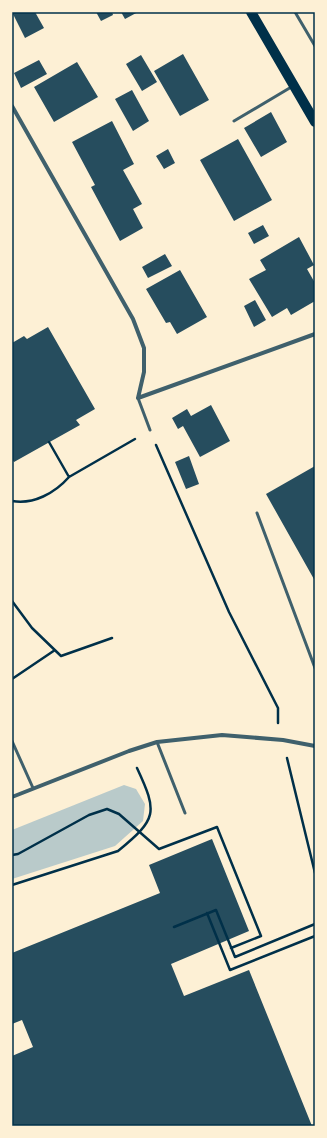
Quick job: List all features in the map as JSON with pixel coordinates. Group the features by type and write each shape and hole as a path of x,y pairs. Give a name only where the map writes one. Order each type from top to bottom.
{"main road":[{"path":"251,12 315,122"}],"street":[{"path":"12,106 133,319 144,348 144,372 138,398"},
{"path":"138,398 315,334"},
{"path":"12,797 129,750 157,742 222,735 283,740 315,746"}],"lane":[{"path":"295,12 315,46"},
{"path":"234,121 294,85"},
{"path":"138,398 150,430"},
{"path":"257,513 315,668"},
{"path":"12,741 33,788"},
{"path":"157,742 185,813"}],"path":[{"path":"12,501 33,502 62,486 69,477 150,430 229,612 278,708 278,723 315,872"},
{"path":"49,442 69,477"},
{"path":"12,601 32,628 61,656 112,638"},
{"path":"12,679 55,650"},
{"path":"12,886 118,851 149,822 152,806 129,750"},
{"path":"12,855 18,854 89,815 107,809 119,814 159,849 217,827 261,936 231,948"},
{"path":"174,926 216,910 235,957 315,924"},
{"path":"207,913 230,970 315,936"}],"shaded area":[{"path":"124,785 136,789 145,804 143,821 115,846 12,879 12,830"}],"building":[{"path":"12,12 35,12 44,28 25,38"},
{"path":"96,12 112,12 113,15 101,21"},
{"path":"121,12 138,12 125,19"},
{"path":"183,54 209,100 180,116 154,71"},
{"path":"141,55 157,82 142,91 126,64"},
{"path":"39,60 47,74 21,88 14,73"},
{"path":"77,62 98,97 54,122 34,87"},
{"path":"132,90 149,121 133,131 115,99"},
{"path":"271,112 287,142 261,157 244,128"},
{"path":"112,121 134,164 123,170 142,204 133,209 143,228 120,241 91,187 95,185 72,142"},
{"path":"238,139 272,200 234,221 200,160"},
{"path":"168,149 175,163 164,169 156,156"},
{"path":"263,225 269,236 254,244 248,233"},
{"path":"299,237 314,265 307,269 315,283 315,301 291,315 287,308 272,317 249,279 266,270 260,260"},
{"path":"165,254 172,266 148,278 142,267"},
{"path":"180,270 207,317 177,334 170,322 166,323 146,289"},
{"path":"255,300 266,320 254,327 244,306"},
{"path":"48,327 95,409 76,420 80,425 14,462 12,459 12,343 24,336 27,339"},
{"path":"211,405 230,441 200,457 183,426 178,429 172,418 187,409 191,416"},
{"path":"189,456 199,484 186,489 175,462"},
{"path":"315,466 315,581 266,494"},
{"path":"212,839 249,931 171,964 184,996 249,970 312,1126 12,1126 12,1056 33,1047 22,1020 12,1024 12,953 160,893 149,865"}]}
